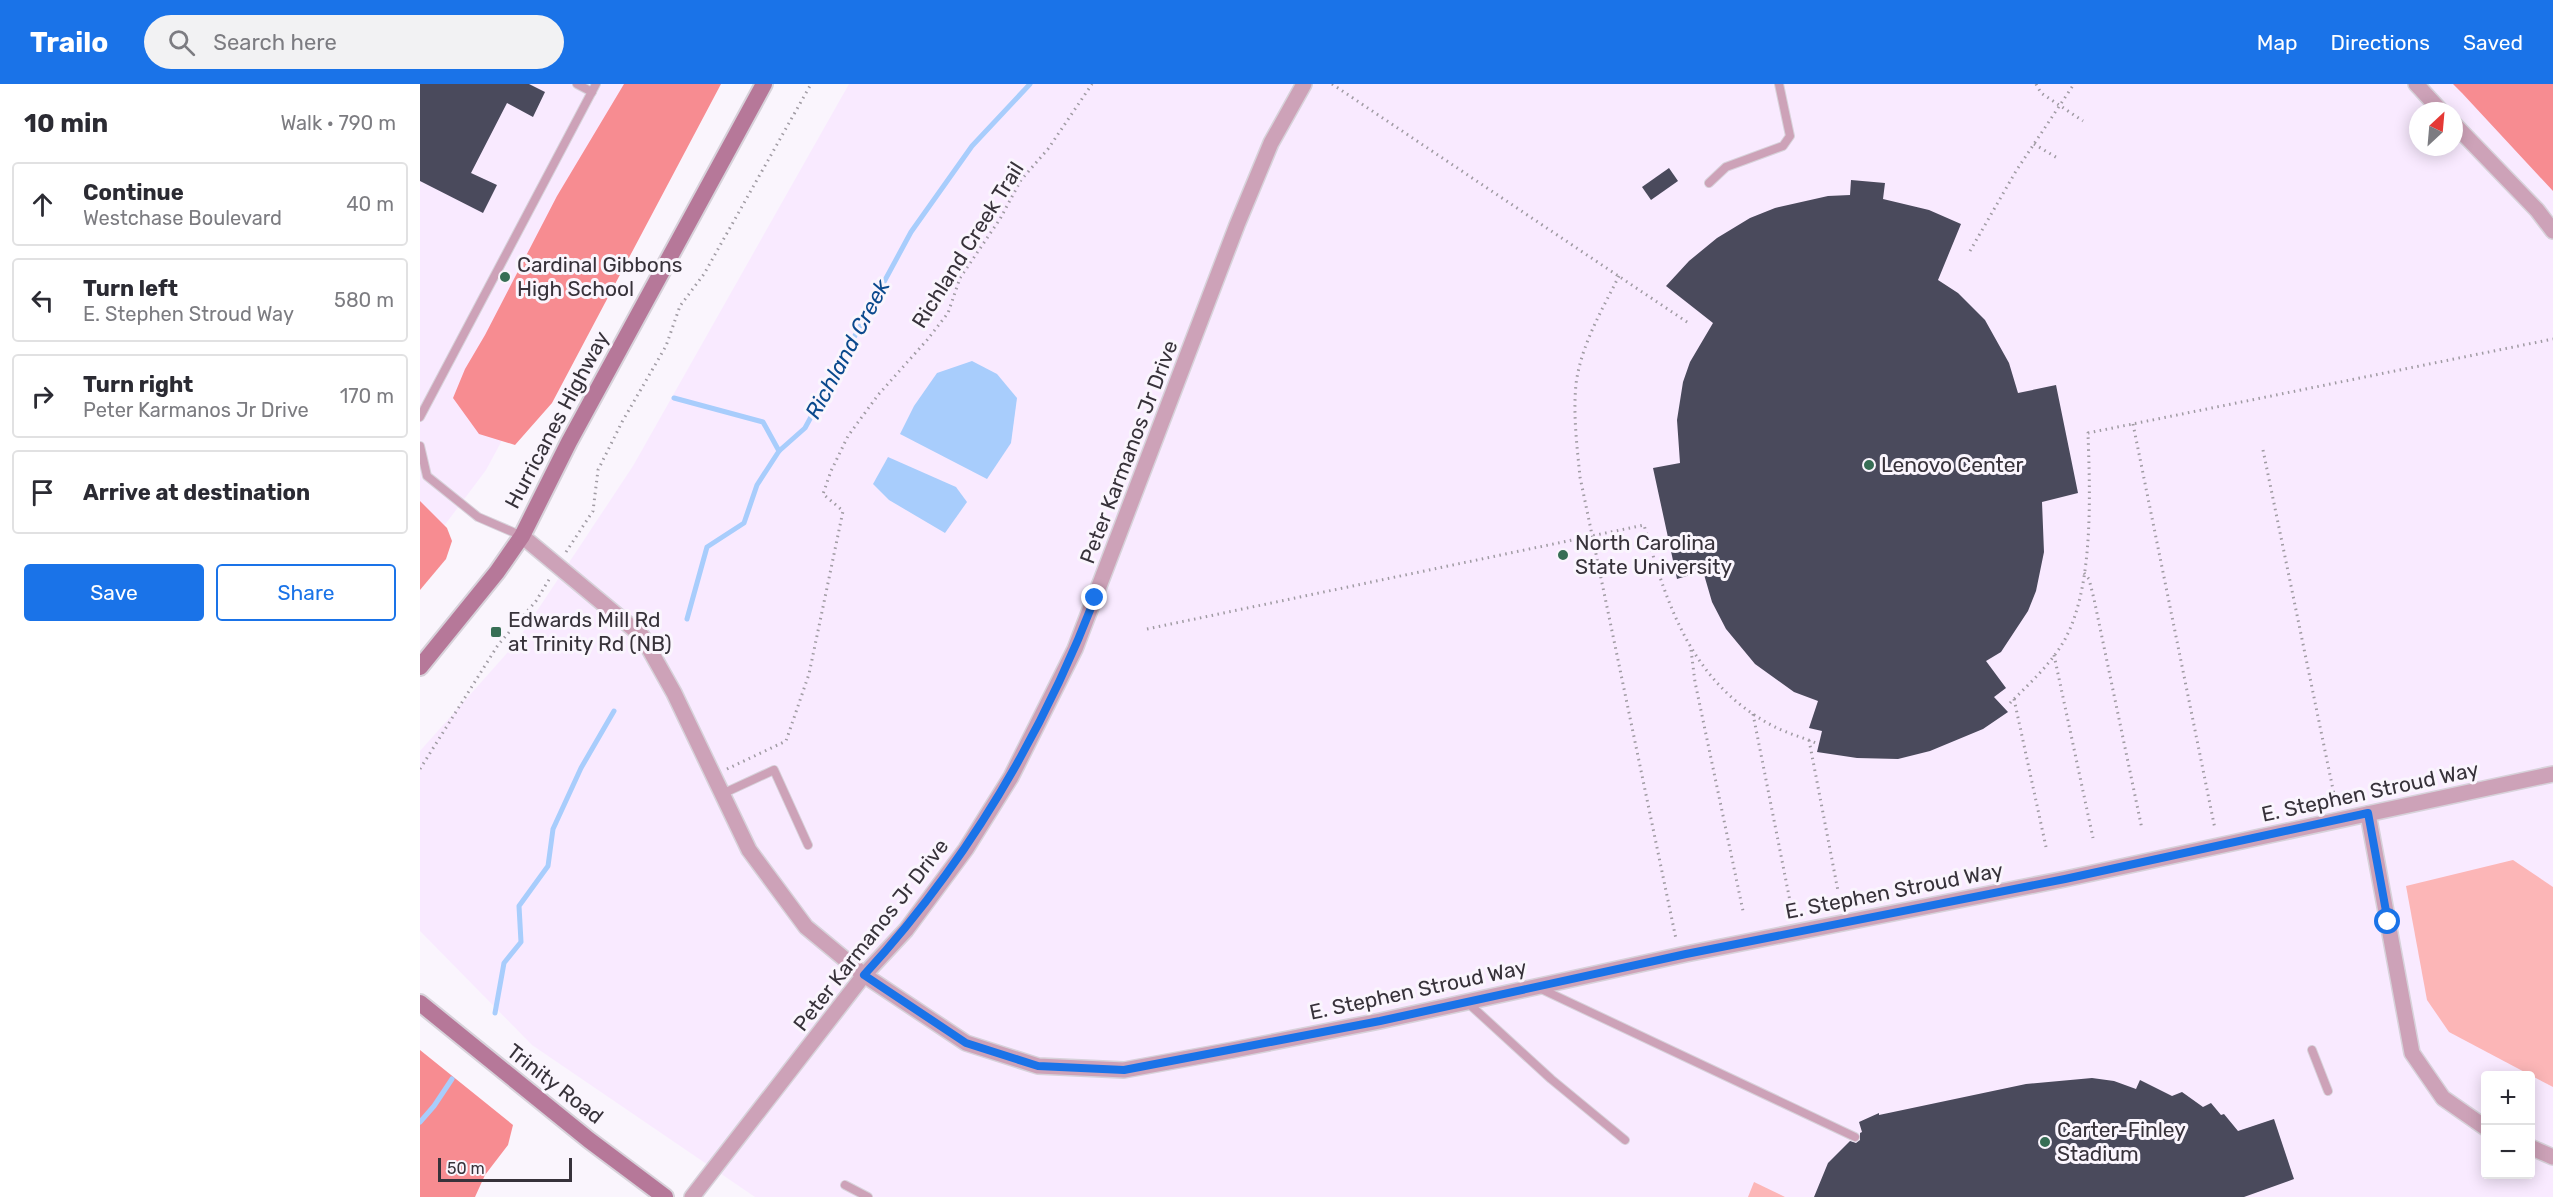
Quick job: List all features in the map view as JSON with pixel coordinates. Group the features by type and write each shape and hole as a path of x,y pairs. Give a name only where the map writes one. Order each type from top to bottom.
{"main road":[{"name":"Hurricanes Highway","path":"420,667 522,536 569,442 764,84"},
{"name":"Trinity Road","path":"420,1003 588,1140 665,1197"}],"street":[{"name":"Peter Karmanos Jr Drive","path":"692,1197 864,975 906,930 966,849 1011,777 1075,649 1237,225 1271,143 1304,84"},
{"path":"2416,84 2433,102"},
{"path":"2463,133 2537,210 2553,231"},
{"name":"E. Stephen Stroud Way","path":"522,536 642,636 674,693 749,850 779,894 806,927 864,975 966,1043 1038,1066 1124,1070 1380,1021 1537,986 2065,879 2553,774"},
{"path":"2368,813 2412,1053 2443,1098 2482,1125"},
{"path":"2535,1149 2553,1157"}],"lane":[{"path":"420,417 594,88 577,84"},
{"path":"1709,183 1726,167 1783,146 1790,136 1779,84"},
{"path":"420,446 427,476 478,517 522,536"},
{"path":"722,794 774,770 808,845"},
{"path":"1537,986 1855,1137"},
{"path":"1466,1002 1551,1079 1625,1140"},
{"path":"2312,1050 2328,1091"},
{"path":"845,1185 868,1197"}],"path":[{"path":"577,535 593,511 598,470 622,422 666,346 680,306 704,274 811,84"},
{"name":"Richland Creek Trail","path":"745,760 786,741 809,674 843,511 823,494 848,436 878,395 948,313 960,278 1000,219 1021,180 1048,149 1092,84"},
{"path":"1332,84 1690,324"},
{"path":"2036,84 2041,93 2083,121"},
{"path":"1970,251 2034,144 2074,84"},
{"path":"2034,144 2059,159"},
{"path":"1619,276 1587,343 1576,382 1575,416 1580,477 1677,941"},
{"path":"2010,703 2054,655 2064,639 2080,600 2090,477 2088,434 2553,339"},
{"path":"2133,424 2215,830"},
{"path":"2263,450 2336,805"},
{"path":"1147,629 1644,525 1666,593 1691,648 1722,690 1752,714 1775,727 1816,743"},
{"path":"2084,573 2089,579 2094,599 2142,829"},
{"path":"420,768 498,645 536,601"},
{"path":"1691,648 1695,682 1743,911"},
{"path":"2054,655 2093,838"},
{"path":"2014,699 2046,847"},
{"path":"1752,714 1790,901"},
{"path":"1809,740 1838,891"}],"shaded area":[{"name":"Cardinal Gibbons High School","path":"420,84 694,84 486,470 420,558"},
{"path":"624,84 721,84 552,403 515,445 479,434 453,398 465,369 557,196"},
{"name":"North Carolina State University","path":"849,84 2553,84 2553,1197 755,1197 532,1045 420,931 420,751 515,644 633,466"},
{"path":"2453,84 2553,84 2553,191 2462,93"},
{"path":"420,501 447,528 452,541 446,559 420,590"},
{"path":"2513,860 2553,887 2553,1087 2535,1077 2535,1071 2523,1071 2449,1032 2427,1000 2406,886"},
{"path":"420,1050 513,1125 508,1145 485,1175 475,1197 420,1197"},
{"path":"1754,1182 1785,1197 1748,1197"}],"water":[{"path":"972,361 997,374 1017,398 1011,443 987,479 900,434 914,406 937,373"},
{"path":"888,457 956,487 967,502 945,533 889,500 873,484"}],"building":[{"path":"420,84 529,84 545,92 533,117 507,103 471,173 497,185 483,213 420,181"},
{"path":"1669,168 1678,181 1651,200 1642,187"},
{"name":"Lenovo Center","path":"1851,180 1885,183 1883,199 1929,210 1961,224 1938,280 1958,293 1985,320 2009,363 2018,393 2056,385 2078,493 2042,502 2044,552 2036,591 2028,611 2001,652 1986,661 2006,688 1994,697 2008,712 1983,729 1930,751 1898,759 1857,758 1817,752 1822,731 1809,728 1818,701 1794,692 1755,664 1726,629 1712,602 1703,571 1677,579 1653,468 1680,463 1677,420 1683,382 1690,362 1713,323 1666,286 1689,261 1717,238 1750,218 1775,208 1828,196 1850,195"},
{"name":"Carter-Finley Stadium","path":"2092,1078 2114,1081 2136,1089 2140,1080 2172,1096 2182,1092 2203,1107 2211,1103 2238,1131 2274,1119 2294,1179 2244,1197 1814,1197 1828,1163 1850,1141 1856,1143 1860,1140 1862,1132 1859,1122 1879,1113 1879,1115 2026,1084"}],"waterway":[{"name":"Richland Creek","path":"687,619 707,547 744,523 757,485 779,451 805,428 911,232 972,146 1030,84"},
{"path":"674,398 763,422 779,451"},
{"name":"Richland Creek","path":"495,1013 504,963 521,942 519,906 548,866 553,829 581,768 614,711"},
{"name":"Richland Creek","path":"420,1122 452,1079"}],"place":[{"name":"Cardinal Gibbons High School","path":"505,277"},
{"name":"Lenovo Center","path":"1869,465"},
{"name":"North Carolina State University","path":"1563,555"},
{"name":"Edwards Mill Rd at Trinity Rd (NB)","path":"496,632"},
{"name":"Carter-Finley Stadium","path":"2045,1142"}],"route":[{"path":"1095,598 1075,649 1011,777 966,849 906,930 864,975 966,1043 1038,1066 1124,1070 1191,1058 1380,1021 1686,954 2065,879 2368,813 2388,922"}]}
